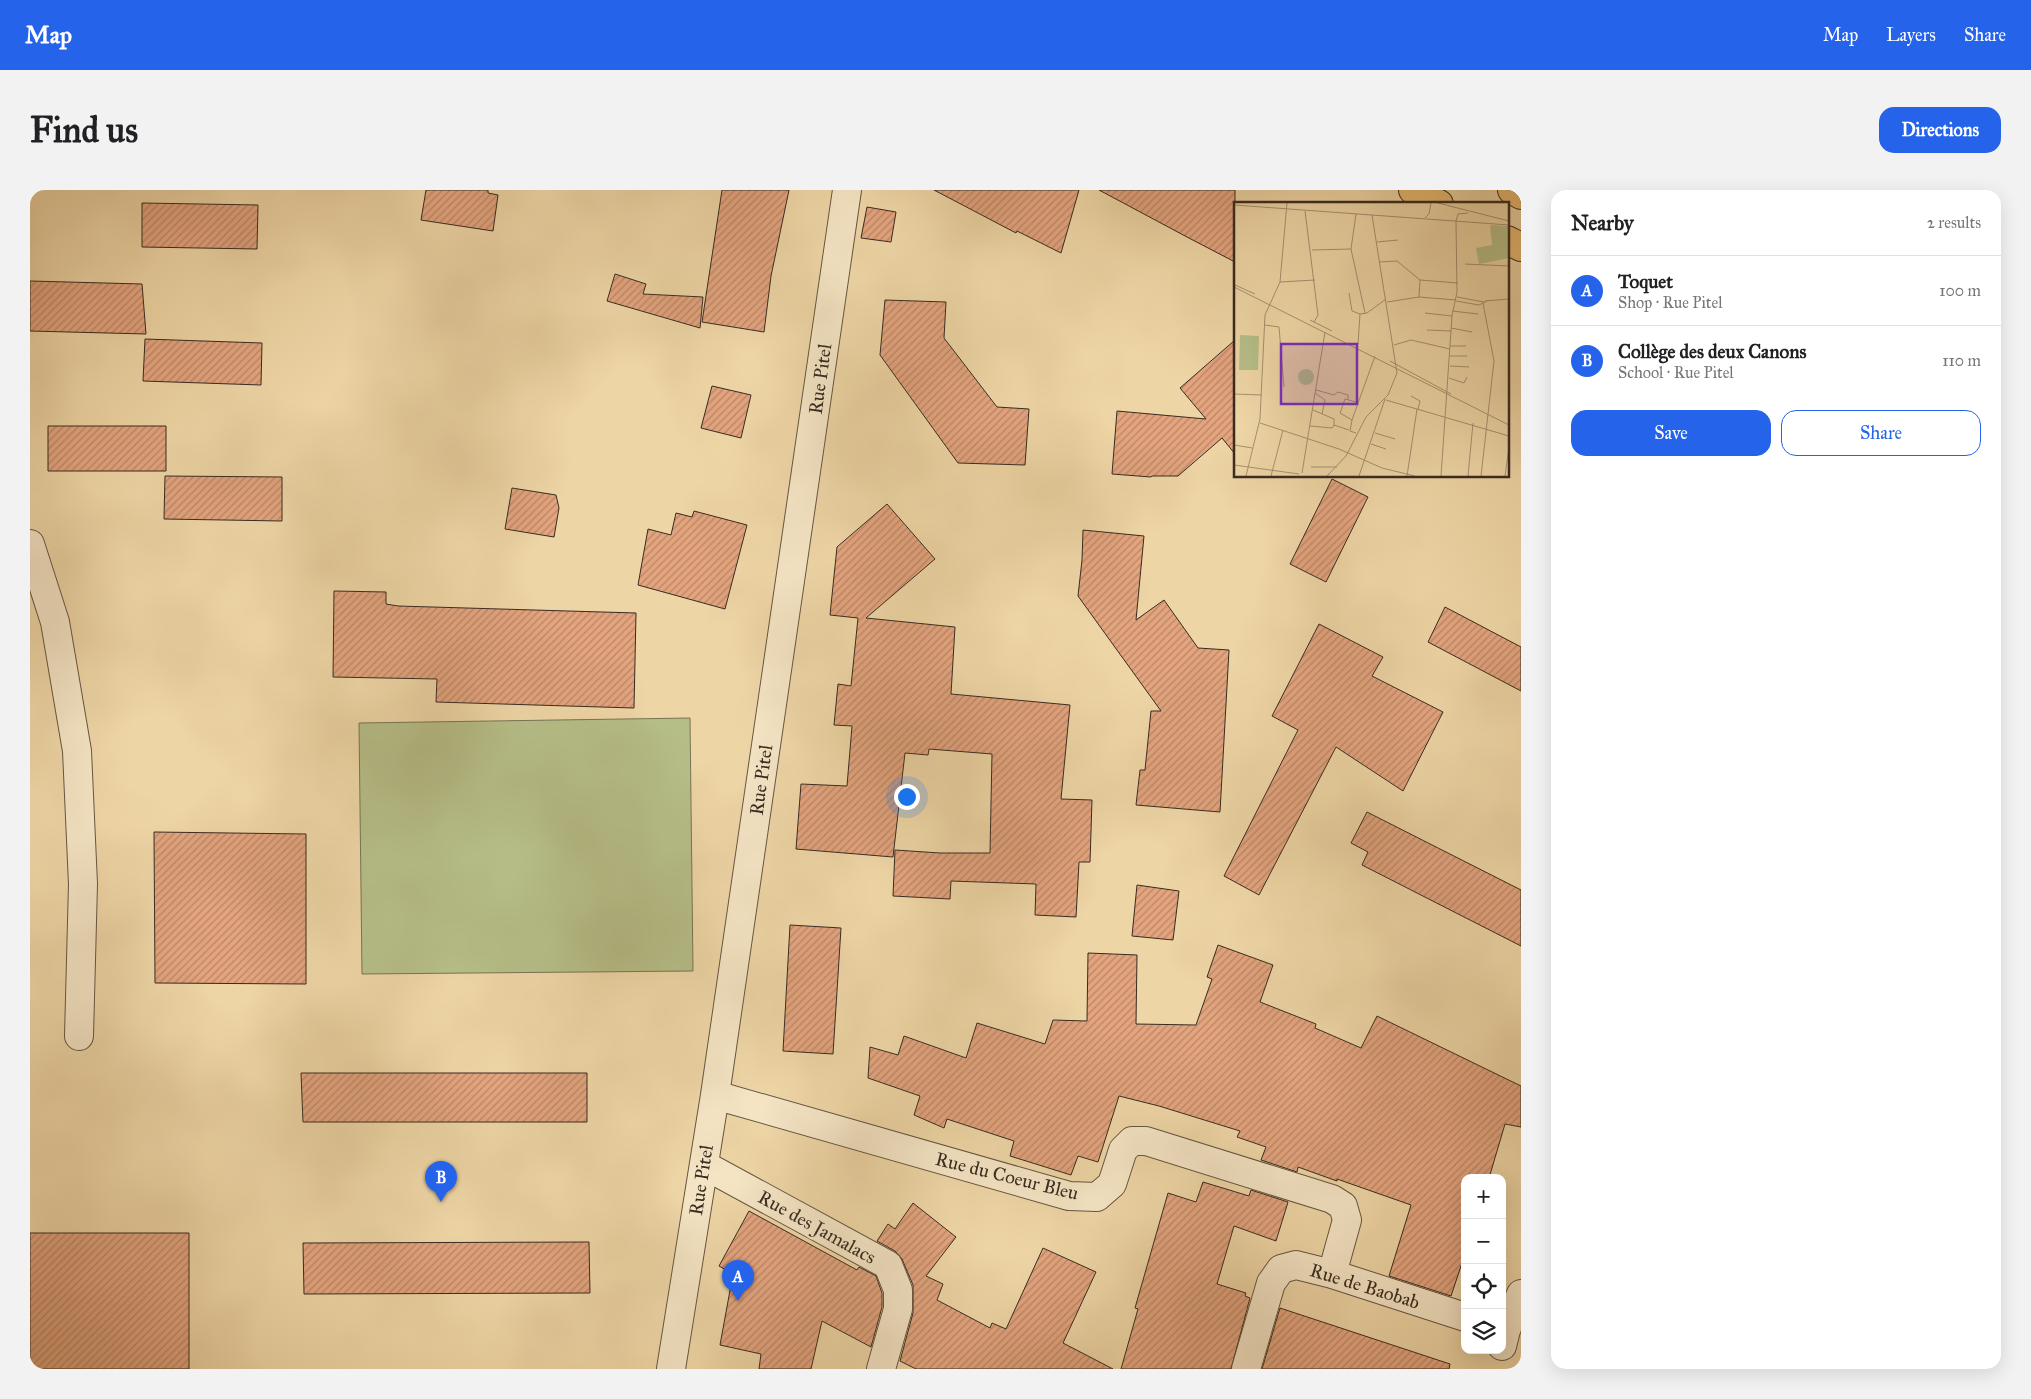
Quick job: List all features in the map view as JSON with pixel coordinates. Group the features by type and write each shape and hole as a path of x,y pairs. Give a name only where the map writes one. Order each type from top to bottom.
{"main road":[{"path":"1413,190 1435,202"},
{"path":"1512,190 1521,194"},
{"path":"1508,240 1521,247"}],"street":[{"name":"Rue Pitel","path":"671,1369 715,1095 847,190"},
{"path":"30,544 55,622 78,751 83,884 79,1036"},
{"name":"Rue du Coeur Bleu","path":"715,1095 1069,1196 1097,1197 1112,1184 1123,1150 1132,1141 1146,1141 1332,1199 1343,1206 1347,1220 1332,1274"},
{"name":"Rue des Jamalacs","path":"704,1165 888,1265 898,1290 898,1309 881,1369"},
{"name":"Rue de Baobab","path":"1246,1369 1271,1283 1281,1269 1296,1265 1332,1274 1461,1316"},
{"path":"1506,1332 1521,1294"},
{"path":"1496,1369 1500,1354"}],"green space":[{"path":"690,718 693,971 362,974 359,723"}],"building":[{"path":"426,190 488,190 488,193 498,195 493,231 421,220"},
{"path":"722,190 789,190 771,276 764,332 702,322"},
{"path":"934,190 1079,190 1061,253 1017,231 1016,233"},
{"path":"1099,190 1235,190 1234,261"},
{"path":"142,203 258,205 257,249 142,247"},
{"path":"867,207 896,212 891,242 861,238"},
{"path":"615,274 646,284 643,294 703,297 700,328 607,301"},
{"path":"30,281 142,284 146,334 30,331"},
{"path":"885,300 946,302 944,338 997,407 1029,409 1025,465 958,463 880,355"},
{"path":"145,339 262,343 261,385 143,381"},
{"path":"1234,341 1234,453 1222,438 1178,476 1151,477 1112,474 1117,411 1206,419 1180,388"},
{"path":"712,386 751,395 741,438 701,428"},
{"path":"48,426 166,426 166,471 48,471"},
{"path":"165,476 282,477 282,521 164,519"},
{"path":"1332,479 1368,497 1326,582 1290,564"},
{"path":"512,488 556,495 559,508 554,537 505,529"},
{"path":"887,504 935,559 866,618 955,627 951,694 1070,705 1061,799 1092,800 1090,862 1079,862 1076,917 1035,915 1036,884 951,881 950,899 893,896 895,850 940,853 990,853 992,754 929,749 928,755 905,753 893,857 796,849 801,784 847,786 852,726 834,725 838,684 851,686 858,618 830,615 837,547"},
{"path":"694,511 747,525 725,609 638,585 648,529 671,535 676,513 692,517"},
{"path":"1083,530 1144,536 1136,620 1164,600 1198,648 1229,650 1220,812 1136,805 1140,770 1145,770 1151,711 1161,711 1078,596"},
{"path":"334,591 386,592 386,604 398,606 636,613 634,708 436,702 437,679 333,677"},
{"path":"1445,607 1521,647 1521,691 1428,642"},
{"path":"1319,624 1383,657 1372,676 1443,712 1403,791 1336,747 1259,895 1224,876 1298,730 1272,716"},
{"path":"1367,812 1521,890 1521,946 1362,865 1368,852 1351,843"},
{"path":"154,832 306,834 306,984 155,983"},
{"path":"1137,885 1179,891 1173,940 1132,936"},
{"path":"790,925 841,928 833,1054 783,1051"},
{"path":"1218,945 1273,965 1260,1002 1316,1024 1315,1028 1361,1048 1377,1016 1521,1086 1521,1127 1505,1124 1490,1174 1461,1174 1461,1266 1451,1296 1389,1276 1411,1205 1298,1167 1297,1172 1261,1160 1266,1147 1237,1137 1240,1131 1159,1106 1119,1096 1098,1162 1078,1156 1071,1175 1010,1156 1014,1141 947,1119 944,1128 914,1115 920,1096 868,1078 870,1047 898,1055 904,1036 966,1058 977,1023 1045,1044 1053,1020 1087,1021 1088,953 1137,955 1136,1024 1196,1025 1212,979 1207,977"},
{"path":"301,1073 587,1073 587,1122 303,1122"},
{"path":"1203,1182 1249,1196 1251,1190 1288,1202 1276,1241 1234,1226 1217,1284 1246,1293 1245,1296 1250,1298 1231,1369 1121,1369 1138,1309 1135,1308 1168,1193 1196,1202"},
{"path":"913,1203 956,1237 926,1276 943,1284 937,1300 990,1328 992,1323 1006,1329 1043,1248 1096,1272 1063,1343 1113,1369 916,1369 900,1361 913,1313 913,1285 902,1259 895,1251 877,1241 888,1224 895,1229"},
{"path":"749,1211 857,1270 859,1267 876,1276 882,1293 882,1307 871,1347 822,1321 811,1369 759,1369 761,1354 720,1345 733,1274 719,1266"},
{"path":"30,1233 189,1233 189,1369 30,1369"},
{"path":"589,1242 590,1293 304,1294 303,1243"},
{"path":"1280,1308 1450,1364 1449,1369 1262,1369"}],"place":[{"name":"Collège des deux Canons","path":"441,1202"},
{"name":"Toquet","path":"738,1301"}]}
